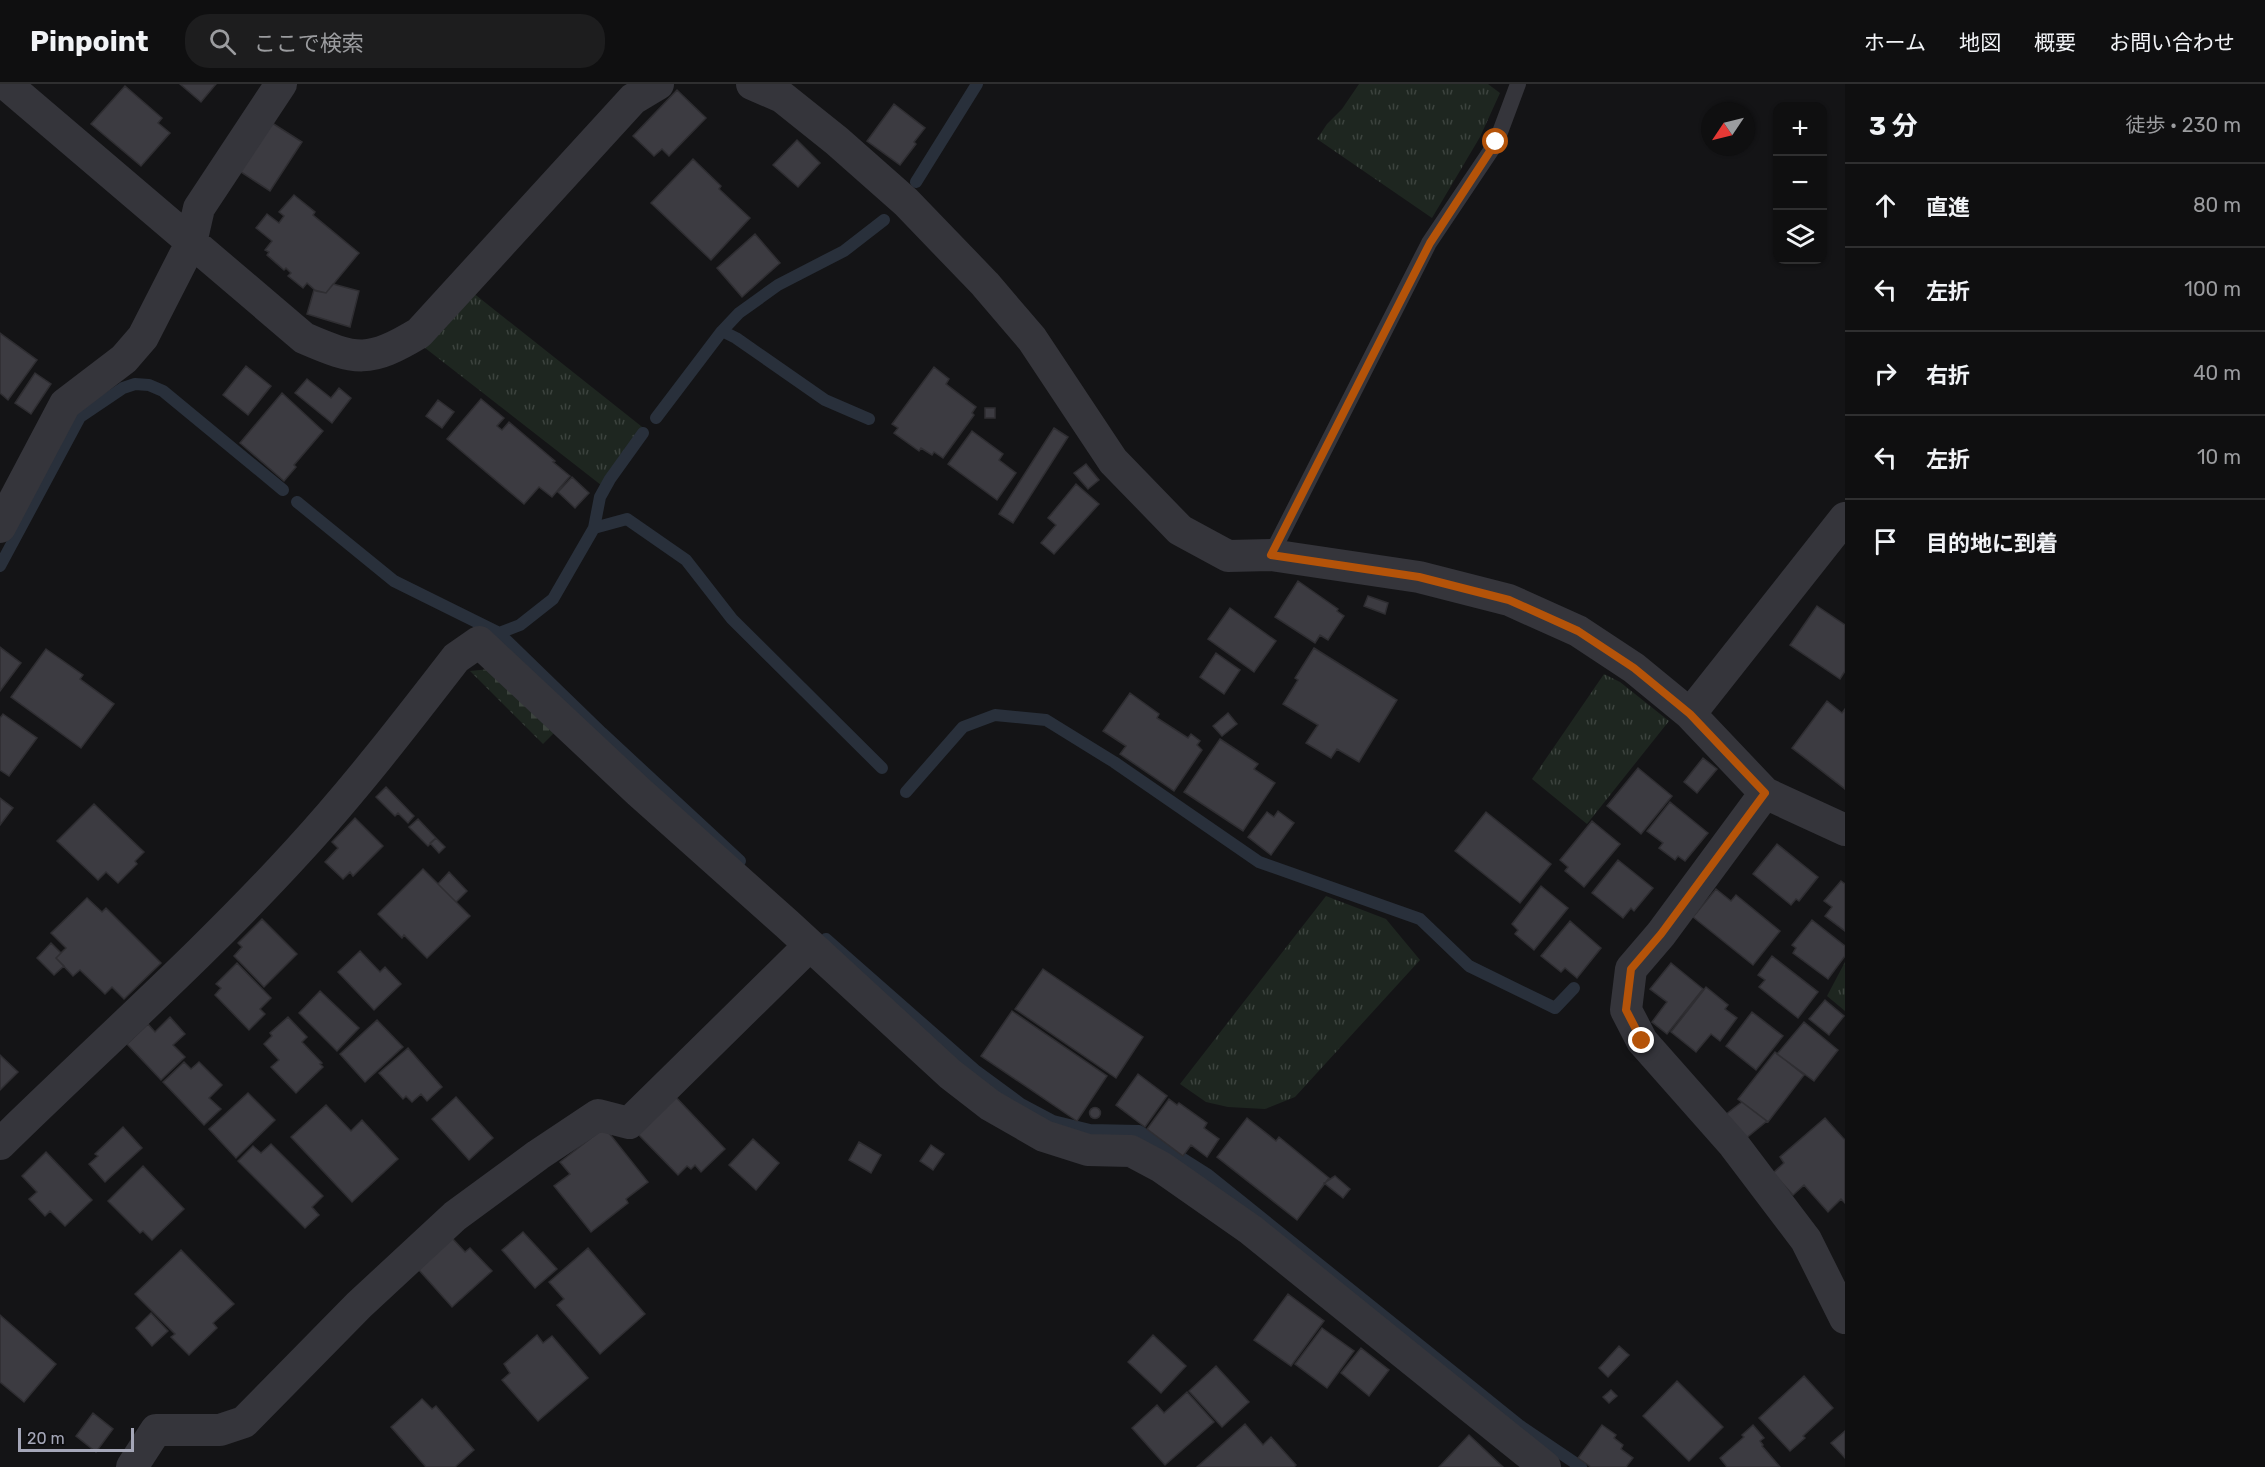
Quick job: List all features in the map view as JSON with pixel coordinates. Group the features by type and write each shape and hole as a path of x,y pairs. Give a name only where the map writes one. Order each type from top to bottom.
{"street":[{"path":"6,84 304,338 340,354 366,356 392,349 419,333 633,99 658,84"},
{"path":"0,527 65,404 124,359 143,337 191,243 199,208 281,84"},
{"path":"753,84 782,97 837,141 906,202 985,284 1032,339 1113,461 1180,530 1228,556 1271,555 1419,577 1509,600 1578,631 1634,668 1690,714 1765,793 1845,830"},
{"path":"1690,714 1845,518"},
{"path":"0,1144 177,974 297,852 350,793 456,658 479,642 630,784 950,1074 990,1105 1044,1136 1088,1150 1131,1151 1161,1167 1251,1230 1545,1467"},
{"path":"1765,793 1661,934 1631,969 1626,1010 1642,1041 1734,1145 1806,1240 1845,1318"},
{"path":"132,1467 156,1430 220,1430 244,1422 359,1305 456,1216 538,1155 598,1115 629,1123 810,945"}],"lane":[{"path":"1271,555 1430,243 1496,142 1518,84"}],"green space":[{"path":"1359,84 1488,84 1500,93 1480,137 1432,218 1317,139"},
{"path":"472,292 646,430 601,485 420,344"},
{"path":"490,669 554,733 543,744 470,671"},
{"path":"1604,674 1620,682 1669,721 1587,824 1532,779"},
{"path":"1326,896 1386,919 1420,960 1295,1097 1265,1109 1228,1107 1206,1102 1180,1084"},
{"path":"1845,962 1845,1011 1827,996"}],"building":[{"path":"180,84 216,84 201,102"},
{"path":"125,86 162,118 158,123 170,133 141,166 91,124"},
{"path":"677,90 706,118 669,156 662,149 654,156 633,136"},
{"path":"894,104 925,128 900,165 867,141"},
{"path":"269,121 302,142 270,191 238,170"},
{"path":"797,140 820,163 798,187 773,165"},
{"path":"693,159 721,186 719,189 750,218 711,260 651,203"},
{"path":"294,195 315,212 313,215 359,253 326,293 316,291 307,283 303,288 288,276 291,273 286,268 284,270 267,255 269,252 265,250 272,241 256,228 267,214 279,223 284,216 279,212"},
{"path":"755,234 780,263 742,297 717,268"},
{"path":"333,284 359,291 350,327 307,314 314,290 326,293"},
{"path":"0,333 37,360 8,400 0,393"},
{"path":"246,366 271,386 248,415 223,395"},
{"path":"934,367 949,379 946,384 976,407 972,413 974,415 943,458 934,452 932,455 921,448 919,451 894,433 898,428 892,424"},
{"path":"35,373 51,384 31,414 15,403"},
{"path":"307,379 331,398 339,388 351,398 332,423 295,393"},
{"path":"282,393 323,431 294,465 296,467 284,481 240,443"},
{"path":"481,399 504,418 497,426 502,430 509,422 570,476 552,497 539,487 524,504 447,439"},
{"path":"438,400 454,412 442,428 426,416"},
{"path":"985,408 995,408 995,418 985,418"},
{"path":"1054,428 1068,437 1013,523 999,514"},
{"path":"972,431 1003,454 999,460 1016,473 997,500 948,464"},
{"path":"1086,464 1099,480 1088,489 1074,473"},
{"path":"572,477 589,493 575,508 558,492"},
{"path":"1076,484 1099,504 1054,554 1041,543 1056,525 1048,518"},
{"path":"1298,581 1338,609 1337,611 1344,616 1328,640 1320,635 1315,643 1275,617"},
{"path":"1368,596 1388,603 1385,614 1364,606"},
{"path":"1817,606 1845,625 1845,671 1840,679 1790,645"},
{"path":"1230,608 1276,641 1254,672 1208,639"},
{"path":"0,647 21,663 0,691"},
{"path":"1314,648 1397,700 1359,762 1337,749 1331,758 1306,743 1318,725 1283,704 1298,680 1295,678"},
{"path":"46,649 83,675 80,679 114,704 81,748 11,697"},
{"path":"1216,653 1240,670 1224,694 1200,677"},
{"path":"1130,693 1159,714 1157,718 1188,738 1191,734 1200,741 1197,745 1202,750 1174,791 1120,754 1126,746 1103,731"},
{"path":"1827,701 1842,713 1845,709 1845,789 1792,748"},
{"path":"1228,713 1237,724 1222,736 1213,726"},
{"path":"3,714 37,738 9,776 0,770 0,718"},
{"path":"1220,739 1258,764 1254,769 1275,783 1243,831 1184,792"},
{"path":"1703,758 1717,769 1697,793 1684,782"},
{"path":"1638,768 1672,796 1641,834 1607,806"},
{"path":"386,787 414,816 408,823 398,813 395,816 376,797"},
{"path":"0,798 13,808 0,825"},
{"path":"1670,802 1708,833 1685,861 1678,856 1675,860 1659,848 1663,843 1647,831"},
{"path":"94,804 144,852 135,861 137,864 118,883 106,872 98,880 57,841"},
{"path":"1278,811 1294,823 1271,855 1248,837 1267,812 1274,817"},
{"path":"1486,812 1551,864 1520,903 1455,851"},
{"path":"355,818 383,846 353,876 350,872 343,879 325,862 338,848 332,842"},
{"path":"418,819 436,838 428,846 409,827"},
{"path":"1592,821 1620,844 1584,887 1565,871 1568,867 1560,860"},
{"path":"436,838 445,847 439,853 430,843"},
{"path":"1777,844 1818,877 1799,901 1796,899 1791,905 1753,874"},
{"path":"1618,860 1653,888 1634,911 1631,908 1623,918 1592,893"},
{"path":"423,869 470,916 427,958 404,935 402,938 378,914"},
{"path":"449,872 467,891 456,902 438,884"},
{"path":"1841,881 1845,884 1845,931 1825,916 1832,907 1824,901"},
{"path":"1541,886 1568,908 1534,950 1515,934 1518,930 1512,924"},
{"path":"1716,889 1731,901 1736,895 1780,931 1753,965 1693,917"},
{"path":"87,898 102,912 106,908 161,963 124,999 112,987 105,994 80,970 73,976 56,958 66,948 51,933"},
{"path":"262,919 297,954 264,987 234,956 242,947 238,943"},
{"path":"1812,920 1845,946 1845,956 1828,979 1793,953 1796,948 1792,945"},
{"path":"1570,921 1601,948 1577,978 1565,968 1561,972 1541,956"},
{"path":"51,943 61,953 56,958 64,966 54,975 37,958"},
{"path":"360,951 380,972 385,967 401,984 374,1010 338,972"},
{"path":"1772,956 1818,992 1798,1018 1759,987 1765,980 1758,975"},
{"path":"237,963 271,998 260,1009 265,1014 249,1030 215,995 221,988 216,984"},
{"path":"1671,963 1703,989 1667,1034 1652,1022 1667,1002 1650,989"},
{"path":"1043,969 1143,1037 1116,1078 1015,1009"},
{"path":"1706,987 1728,1005 1725,1009 1737,1018 1720,1041 1711,1034 1696,1052 1671,1032"},
{"path":"320,991 359,1028 337,1051 299,1013"},
{"path":"1825,1000 1844,1016 1829,1035 1809,1019"},
{"path":"1012,1011 1107,1076 1077,1121 981,1056"},
{"path":"1752,1012 1783,1036 1756,1070 1726,1046"},
{"path":"170,1017 185,1034 173,1045 185,1057 161,1080 127,1044 148,1024 155,1032"},
{"path":"288,1017 307,1037 302,1042 322,1063 320,1064 323,1067 296,1093 271,1067 279,1060 264,1044 272,1036 270,1033"},
{"path":"377,1020 403,1047 365,1082 340,1054"},
{"path":"1804,1022 1838,1050 1814,1081 1777,1054"},
{"path":"408,1048 442,1087 427,1101 421,1094 412,1102 406,1096 403,1099 379,1073"},
{"path":"1775,1052 1804,1075 1768,1122 1738,1099"},
{"path":"0,1055 18,1072 0,1090"},
{"path":"184,1062 191,1069 199,1062 222,1085 209,1098 221,1109 204,1125 163,1082"},
{"path":"1138,1074 1167,1096 1145,1127 1116,1105"},
{"path":"248,1093 275,1120 236,1158 209,1129"},
{"path":"672,1093 725,1149 701,1172 695,1165 691,1169 687,1166 678,1175 634,1130"},
{"path":"456,1097 493,1138 469,1160 432,1119"},
{"path":"1169,1099 1177,1105 1179,1103 1207,1123 1204,1128 1219,1139 1207,1157 1191,1145 1183,1156 1147,1129"},
{"path":"1742,1102 1767,1121 1745,1139 1725,1115"},
{"path":"326,1105 351,1131 362,1120 398,1159 352,1202 291,1137"},
{"path":"1095,1108 1099,1109 1099,1117 1095,1118 1091,1117 1090,1113 1091,1109"},
{"path":"1247,1118 1276,1141 1279,1137 1329,1178 1297,1220 1217,1157"},
{"path":"1825,1118 1845,1140 1845,1203 1841,1199 1828,1212 1804,1185 1793,1195 1773,1173 1784,1163 1780,1157"},
{"path":"123,1127 142,1148 105,1182 89,1164 98,1156 95,1154"},
{"path":"599,1132 609,1133 648,1182 626,1199 628,1203 591,1232 554,1186 570,1174 560,1162"},
{"path":"753,1139 779,1163 756,1190 729,1165"},
{"path":"859,1142 881,1155 871,1173 849,1160"},
{"path":"271,1144 323,1196 312,1207 319,1215 305,1228 238,1161 253,1146 261,1153"},
{"path":"931,1145 944,1154 933,1170 920,1161"},
{"path":"46,1152 92,1200 65,1226 50,1211 45,1216 29,1199 37,1192 22,1176"},
{"path":"143,1166 184,1209 152,1240 143,1231 140,1233 108,1201"},
{"path":"1335,1176 1350,1189 1343,1198 1324,1183"},
{"path":"523,1232 557,1269 535,1288 502,1250"},
{"path":"452,1238 465,1252 470,1248 492,1271 452,1307 418,1269"},
{"path":"588,1248 645,1314 600,1354 557,1305 564,1299 549,1282"},
{"path":"181,1250 234,1304 213,1323 217,1328 189,1355 171,1337 175,1334 135,1294"},
{"path":"1288,1294 1324,1321 1291,1366 1254,1340"},
{"path":"151,1313 168,1331 152,1346 136,1328"},
{"path":"0,1315 56,1364 24,1402 0,1382"},
{"path":"1322,1328 1354,1351 1327,1388 1295,1364"},
{"path":"537,1335 543,1343 552,1336 588,1378 538,1421 502,1380 510,1373 504,1364"},
{"path":"1153,1335 1186,1366 1161,1393 1128,1362"},
{"path":"1619,1346 1629,1355 1608,1377 1599,1368"},
{"path":"1361,1348 1389,1370 1369,1396 1341,1373"},
{"path":"1216,1366 1249,1402 1222,1427 1189,1391"},
{"path":"1804,1376 1833,1408 1790,1451 1759,1418"},
{"path":"1677,1381 1723,1427 1689,1461 1643,1416"},
{"path":"1611,1390 1617,1396 1609,1403 1603,1397"},
{"path":"1187,1392 1214,1422 1165,1465 1132,1428 1157,1405 1164,1413"},
{"path":"422,1399 432,1409 436,1406 474,1450 455,1467 426,1467 391,1427"},
{"path":"93,1413 113,1429 96,1452 76,1436"},
{"path":"1245,1424 1263,1445 1271,1437 1296,1465 1294,1467 1197,1467"},
{"path":"1602,1425 1616,1435 1614,1438 1623,1445 1621,1449 1633,1458 1626,1467 1591,1467 1578,1458"},
{"path":"1753,1425 1764,1438 1760,1441 1762,1446 1780,1467 1727,1467 1720,1458 1744,1437 1742,1435"},
{"path":"1845,1431 1845,1458 1831,1443"},
{"path":"1469,1435 1503,1467 1439,1467"}],"waterway":[{"path":"916,182 977,84"},
{"path":"656,418 722,331 739,313 778,285 844,251 884,220"},
{"path":"722,331 736,338 825,400 869,419"},
{"path":"0,566 80,417 123,388 135,384 149,385 163,391 283,490"},
{"path":"499,633 520,625 553,599 594,528 600,497 643,433"},
{"path":"297,502 394,581 499,633 602,733 740,861"},
{"path":"594,528 627,519 686,560 732,619 882,768"},
{"path":"906,792 963,727 995,715 1046,720 1114,762 1259,862 1420,919 1469,966 1555,1008 1574,988"},
{"path":"826,939 975,1070 1021,1104 1053,1121 1090,1130 1139,1131 1207,1174 1519,1425 1581,1467"}],"route":[{"path":"1496,142 1430,243 1271,555 1419,577 1509,600 1578,631 1634,668 1690,714 1765,793 1661,934 1631,969 1626,1010 1642,1041"}]}
